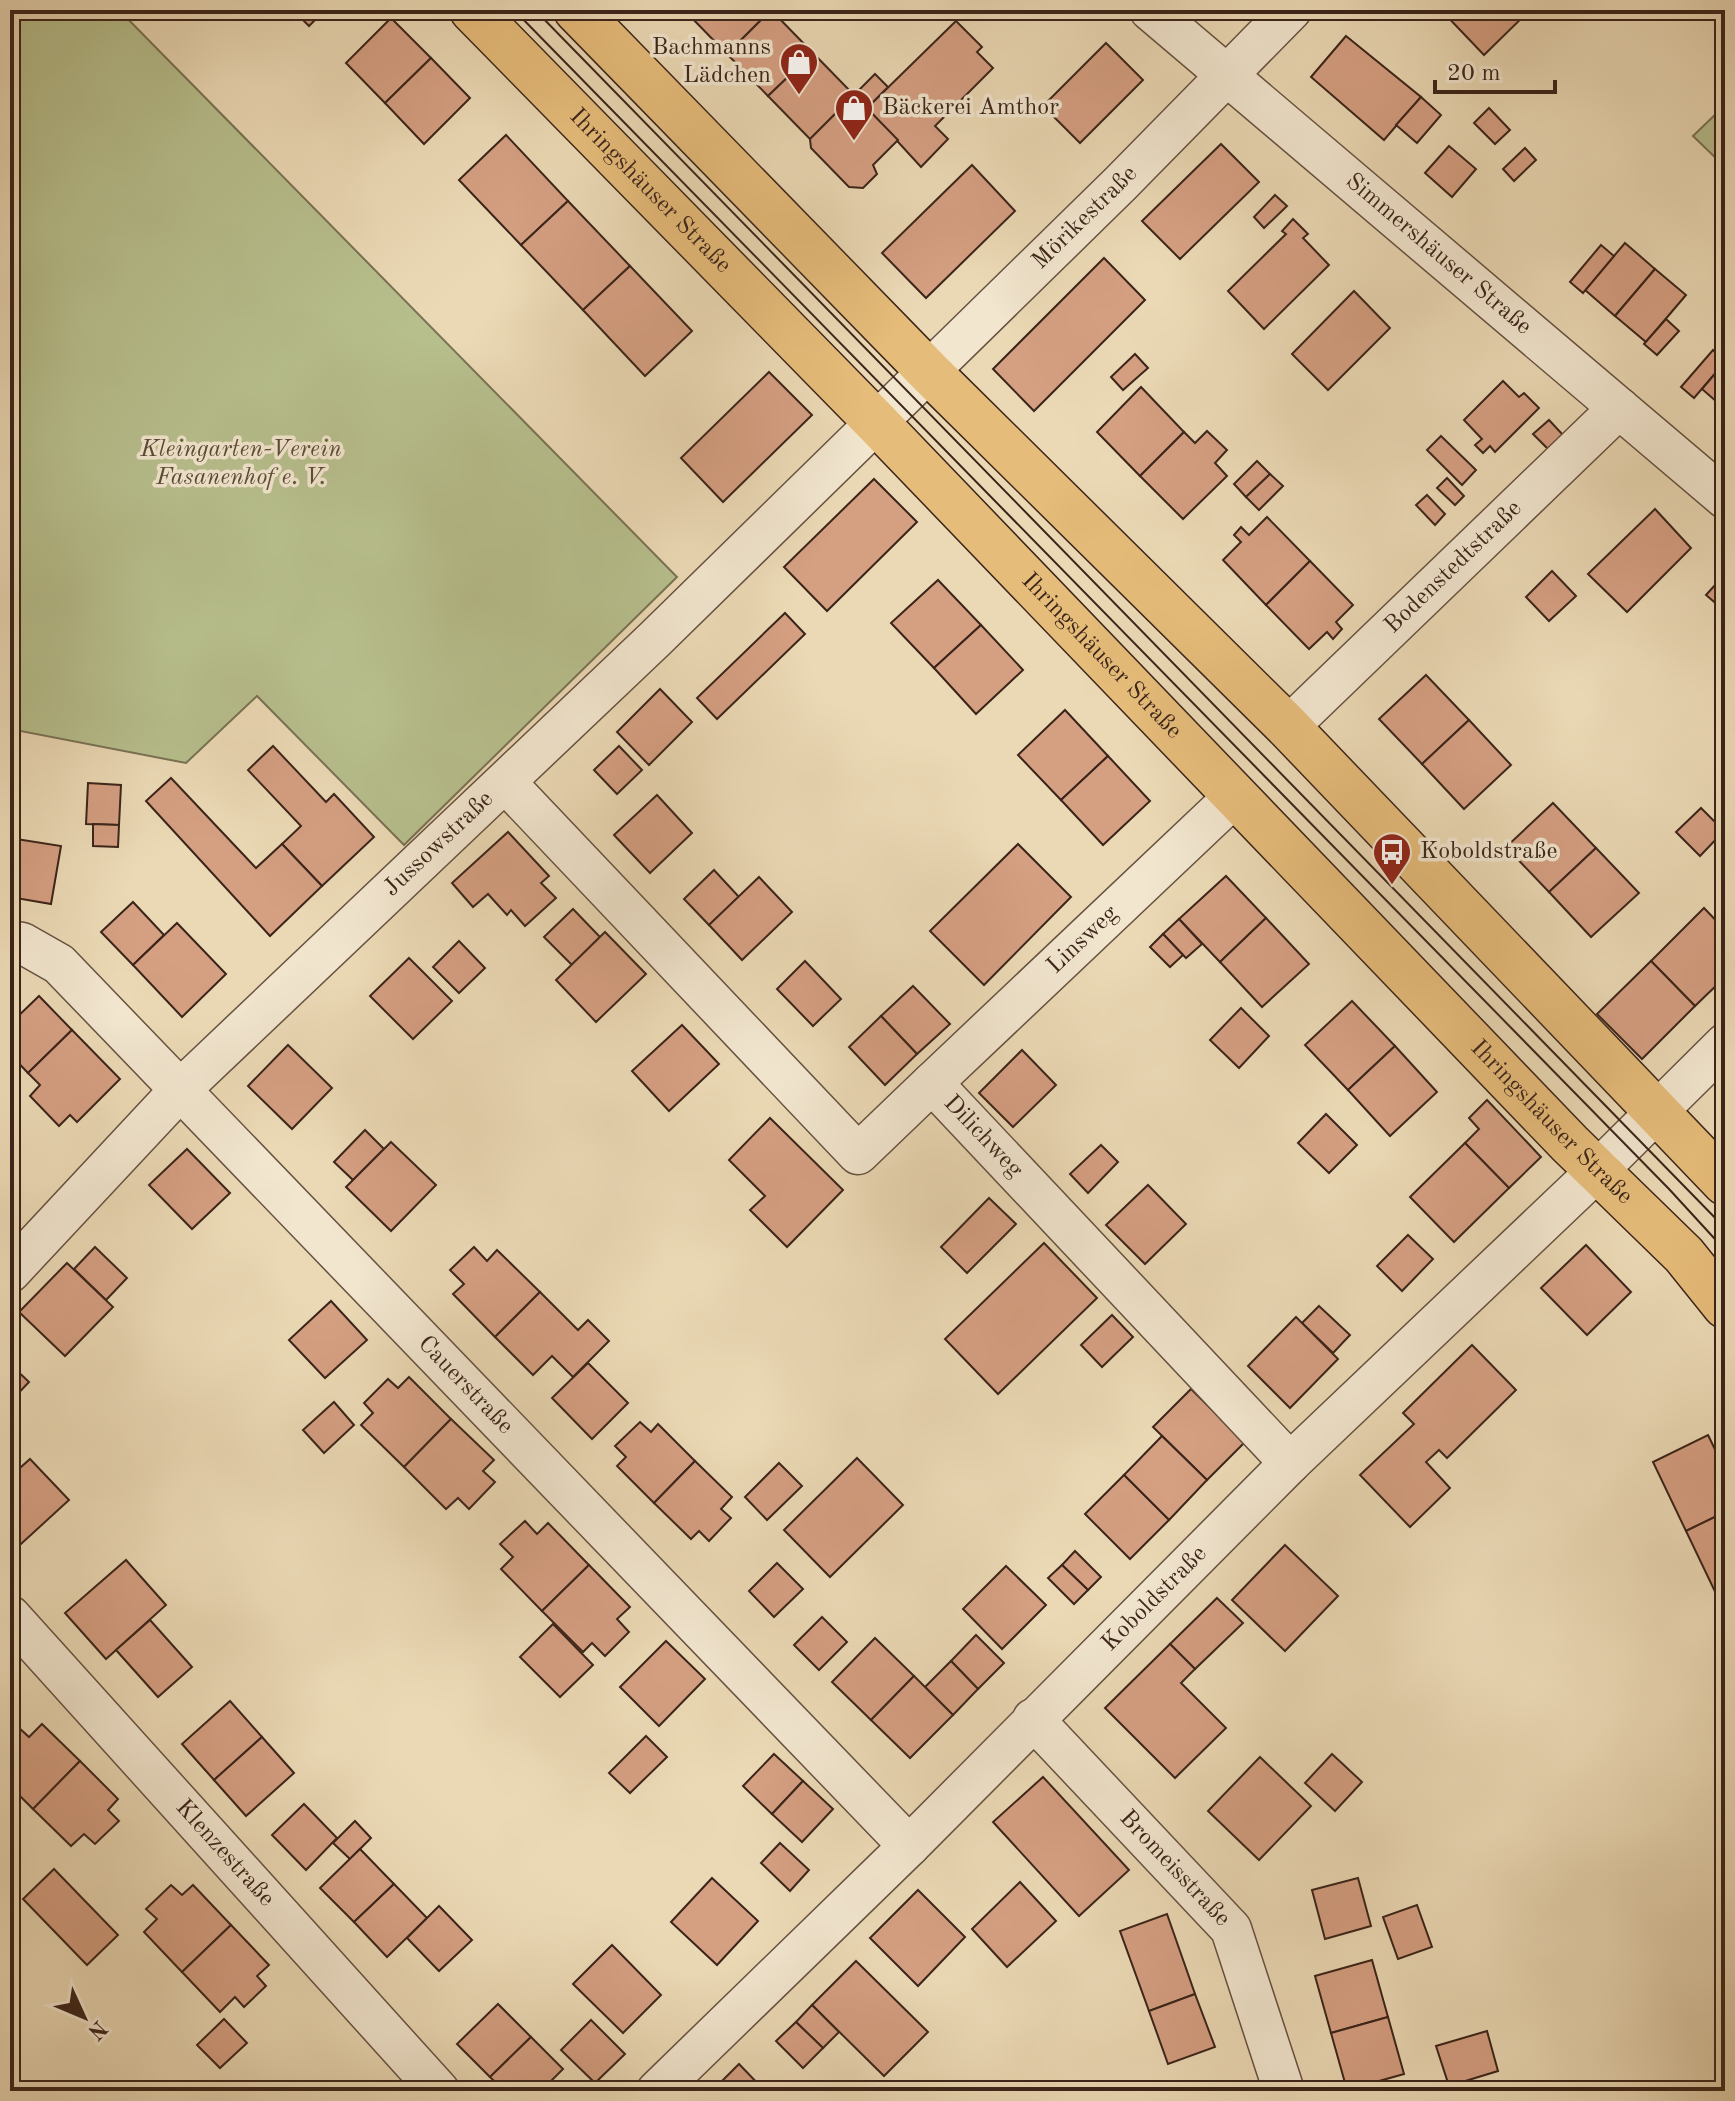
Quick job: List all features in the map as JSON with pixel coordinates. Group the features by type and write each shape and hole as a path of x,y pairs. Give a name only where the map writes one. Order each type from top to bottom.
{"main road":[{"name":"Ihringshäuser Straße","path":"472,10 876,422 1234,797 1684,1255 1725,1306"},
{"path":"576,10 928,371 1288,727 1725,1183"}],"street":[{"name":"Simmershäuser Straße","path":"1150,10 1725,498"},
{"name":"Mörikestraße","path":"876,422 1120,184 1291,10"},
{"name":"Bodenstedtstraße","path":"1288,727 1619,408"},
{"name":"Jussowstraße","path":"10,1272 181,1089 506,783 876,422"},
{"name":"Dilichweg","path":"506,783 858,1154 932,1083 1290,1463"},
{"name":"Linsweg","path":"932,1083 1234,797"},
{"name":"Cauerstraße","path":"10,941 22,943 59,964 909,1846"},
{"name":"Koboldstraße","path":"657,2091 909,1846 1290,1463 1598,1170 1725,1044"},
{"name":"Klenzestraße","path":"10,1616 439,2091"},
{"name":"Bromeisstraße","path":"1033,1719 1231,1929 1284,2091"}],"green space":[{"name":"Kleingarten-Verein Fasanenhof e. V.","path":"10,10 119,10 677,577 404,845 257,696 186,763 10,729"},
{"path":"1725,105 1725,167 1693,136"}],"building":[{"path":"293,10 325,10 309,26"},
{"path":"684,10 771,10 727,54"},
{"path":"771,10 813,53 768,96 727,54"},
{"path":"1441,10 1530,10 1484,55"},
{"path":"391,18 431,58 385,103 346,63"},
{"path":"956,21 982,47 977,52 993,68 935,126 948,139 921,167 867,108"},
{"path":"1346,36 1421,97 1384,140 1311,77"},
{"path":"1106,43 1143,80 1080,143 1043,106"},
{"path":"813,53 854,95 810,139 768,96"},
{"path":"431,58 470,98 424,144 385,103"},
{"path":"875,74 888,87 867,108 854,95"},
{"name":"Bäckerei Amthor","path":"854,95 898,140 873,165 877,174 863,188 849,187 811,148 810,139"},
{"path":"1421,97 1441,115 1417,143 1396,125"},
{"path":"1489,108 1510,130 1495,144 1474,123"},
{"path":"506,135 568,201 521,245 459,180"},
{"path":"1221,144 1259,182 1180,259 1142,221"},
{"path":"1449,146 1476,169 1452,197 1425,173"},
{"path":"1525,148 1536,160 1514,181 1503,169"},
{"path":"972,165 1015,211 926,298 882,253"},
{"path":"1275,195 1287,206 1264,228 1254,217"},
{"path":"568,201 630,266 583,310 521,245"},
{"path":"1293,219 1308,234 1303,238 1329,265 1264,329 1228,291 1286,234 1282,231"},
{"path":"1625,243 1655,269 1615,316 1585,290"},
{"path":"1601,245 1614,256 1583,293 1570,282"},
{"path":"1104,258 1145,300 1034,411 993,369"},
{"path":"630,266 692,331 645,376 583,310"},
{"path":"1655,269 1686,295 1646,342 1615,316"},
{"path":"1354,291 1390,328 1328,390 1292,354"},
{"path":"1666,319 1679,331 1657,355 1644,344"},
{"path":"1713,350 1725,362 1694,398 1681,387"},
{"path":"1135,354 1148,368 1123,390 1111,377"},
{"path":"1725,362 1725,409 1702,389"},
{"path":"769,372 812,415 723,502 681,458"},
{"path":"1503,381 1519,397 1524,393 1539,408 1495,452 1490,446 1483,453 1475,445 1482,439 1464,420"},
{"path":"1141,387 1184,432 1140,476 1097,432"},
{"path":"1549,420 1563,435 1548,449 1533,434"},
{"path":"1207,431 1227,450 1215,463 1227,476 1183,519 1140,476 1184,432 1195,443"},
{"path":"1441,436 1476,470 1462,485 1427,450"},
{"path":"1257,461 1270,474 1246,497 1234,484"},
{"path":"1270,474 1283,486 1259,510 1246,497"},
{"path":"1447,478 1464,496 1455,505 1437,488"},
{"path":"874,479 917,522 827,611 784,567"},
{"path":"1427,495 1445,514 1435,525 1416,505"},
{"path":"1655,509 1691,548 1627,612 1588,574"},
{"path":"1267,517 1310,561 1266,605 1223,560 1241,542 1234,535 1241,527 1249,535"},
{"path":"1310,561 1353,605 1336,622 1342,629 1333,639 1327,632 1309,649 1266,605"},
{"path":"1552,571 1576,596 1549,621 1526,597"},
{"path":"1725,574 1725,599 1719,606 1706,595"},
{"path":"938,580 981,625 934,668 891,623"},
{"path":"785,613 805,634 717,719 697,698"},
{"path":"981,625 1023,670 976,714 934,668"},
{"path":"1426,675 1469,720 1422,764 1379,719"},
{"path":"660,689 692,722 649,765 617,732"},
{"path":"1065,710 1108,756 1061,800 1018,755"},
{"path":"1469,720 1511,765 1464,809 1422,764"},
{"path":"273,746 326,802 334,794 374,837 322,886 282,844 301,826 248,770"},
{"path":"619,746 642,770 617,794 594,770"},
{"path":"1108,756 1150,801 1103,845 1061,800"},
{"path":"171,778 256,868 282,844 322,886 270,936 146,801"},
{"path":"88,783 121,785 119,825 86,824"},
{"path":"657,795 692,833 650,873 614,835"},
{"path":"1553,803 1596,848 1549,892 1506,847"},
{"path":"1701,808 1724,831 1700,856 1676,832"},
{"path":"93,824 119,825 118,847 93,846"},
{"path":"508,832 549,876 541,883 556,898 525,926 511,910 507,915 488,894 473,907 452,883"},
{"path":"10,838 61,846 51,904 10,897"},
{"path":"1018,844 1071,897 984,985 930,931"},
{"path":"1596,848 1639,893 1591,937 1549,892"},
{"path":"714,870 739,897 709,925 684,899"},
{"path":"1226,876 1266,918 1220,962 1179,919"},
{"path":"759,877 792,912 742,960 709,925"},
{"path":"133,902 164,935 133,965 101,932"},
{"path":"1704,908 1725,930 1725,977 1695,1006 1651,961"},
{"path":"573,909 600,937 572,965 544,937"},
{"path":"1266,918 1309,964 1262,1007 1220,962"},
{"path":"1179,919 1202,944 1186,958 1163,934"},
{"path":"177,923 226,974 182,1017 133,965"},
{"path":"605,932 646,974 596,1022 556,980"},
{"path":"1163,934 1183,955 1170,967 1150,947"},
{"path":"459,941 485,968 459,993 433,967"},
{"path":"409,958 452,1001 413,1039 370,996"},
{"path":"805,961 841,999 813,1026 777,989"},
{"path":"1651,961 1695,1006 1642,1059 1597,1014"},
{"path":"913,986 950,1024 917,1054 881,1016"},
{"path":"39,996 72,1030 28,1073 10,1054 10,1024"},
{"path":"1352,1001 1395,1046 1348,1090 1305,1045"},
{"path":"1241,1008 1269,1036 1239,1068 1210,1040"},
{"path":"881,1016 917,1054 885,1085 849,1047"},
{"path":"682,1025 719,1064 669,1111 632,1071"},
{"path":"72,1030 120,1079 77,1122 70,1115 59,1126 30,1096 40,1085 28,1073"},
{"path":"288,1045 332,1088 292,1129 248,1086"},
{"path":"1395,1046 1437,1092 1390,1136 1348,1090"},
{"path":"1022,1050 1056,1085 1013,1127 979,1093"},
{"path":"1487,1100 1541,1157 1509,1188 1465,1143 1479,1129 1469,1118"},
{"path":"1326,1114 1357,1145 1329,1173 1298,1143"},
{"path":"770,1118 843,1190 787,1247 750,1210 765,1196 729,1160"},
{"path":"365,1130 384,1149 353,1180 334,1162"},
{"path":"391,1142 436,1185 391,1231 346,1187"},
{"path":"1465,1143 1509,1188 1454,1242 1410,1197"},
{"path":"1101,1145 1118,1162 1088,1193 1070,1174"},
{"path":"187,1149 230,1193 192,1229 149,1185"},
{"path":"1148,1185 1186,1224 1145,1264 1106,1225"},
{"path":"989,1198 1016,1224 967,1273 941,1247"},
{"path":"1408,1235 1433,1259 1402,1291 1377,1266"},
{"path":"1044,1243 1097,1298 998,1394 945,1339"},
{"path":"1586,1245 1631,1292 1587,1335 1541,1288"},
{"path":"95,1247 127,1278 106,1300 74,1269"},
{"path":"474,1247 487,1261 497,1250 540,1292 495,1337 453,1294 464,1284 450,1270"},
{"path":"67,1263 113,1307 65,1356 19,1312"},
{"path":"540,1292 578,1330 588,1320 609,1341 573,1377 552,1356 533,1375 495,1337"},
{"path":"331,1301 367,1340 325,1378 289,1340"},
{"path":"1319,1306 1350,1335 1333,1353 1302,1323"},
{"path":"1112,1315 1133,1337 1102,1367 1081,1345"},
{"path":"1296,1317 1338,1359 1290,1408 1248,1366"},
{"path":"1472,1345 1516,1390 1447,1458 1439,1450 1426,1462 1450,1488 1410,1527 1360,1475 1414,1424 1403,1413"},
{"path":"588,1363 628,1403 592,1439 552,1398"},
{"path":"10,1364 29,1382 10,1402"},
{"path":"409,1377 451,1419 404,1467 361,1425 373,1413 364,1403 388,1379 398,1388"},
{"path":"1191,1389 1245,1442 1207,1480 1153,1427"},
{"path":"334,1402 354,1425 324,1453 303,1430"},
{"path":"451,1419 494,1460 483,1471 495,1482 469,1509 458,1498 446,1509 404,1467"},
{"path":"640,1422 651,1432 658,1424 695,1461 654,1503 617,1466 626,1457 615,1446"},
{"path":"1708,1435 1725,1470 1725,1512 1686,1531 1653,1462"},
{"path":"1162,1436 1207,1480 1169,1520 1124,1475"},
{"path":"857,1458 903,1505 830,1577 784,1530"},
{"path":"30,1459 69,1500 10,1554 10,1477"},
{"path":"695,1461 732,1497 721,1509 731,1518 709,1541 699,1531 691,1539 654,1503"},
{"path":"779,1463 802,1486 767,1520 745,1497"},
{"path":"1124,1475 1169,1520 1130,1559 1085,1514"},
{"path":"1725,1512 1725,1597 1719,1600 1686,1531"},
{"path":"525,1521 537,1534 548,1523 589,1565 542,1611 501,1569 513,1557 500,1544"},
{"path":"1285,1545 1338,1596 1285,1651 1232,1600"},
{"path":"1075,1551 1101,1577 1088,1590 1062,1565"},
{"path":"126,1560 166,1605 106,1659 65,1613"},
{"path":"777,1563 803,1589 774,1617 749,1591"},
{"path":"589,1565 630,1607 617,1619 629,1632 605,1656 592,1643 583,1652 542,1611"},
{"path":"1062,1565 1088,1590 1074,1604 1048,1578"},
{"path":"1006,1566 1046,1605 1002,1649 963,1609"},
{"path":"1217,1598 1243,1623 1195,1669 1170,1644"},
{"path":"822,1617 847,1642 819,1670 794,1645"},
{"path":"150,1620 192,1667 158,1697 116,1650"},
{"path":"553,1624 593,1665 560,1697 520,1657"},
{"path":"976,1635 1004,1663 978,1689 951,1661"},
{"path":"875,1638 914,1676 871,1720 832,1682"},
{"path":"666,1641 705,1679 659,1726 620,1687"},
{"path":"1170,1644 1195,1669 1181,1683 1226,1728 1175,1778 1105,1708"},
{"path":"951,1661 978,1689 953,1715 925,1687"},
{"path":"914,1676 953,1715 910,1758 871,1720"},
{"path":"230,1701 262,1737 214,1780 182,1744"},
{"path":"42,1724 80,1761 33,1809 10,1786 10,1735 18,1727 29,1737"},
{"path":"646,1736 667,1757 630,1793 609,1773"},
{"path":"262,1737 294,1773 246,1816 214,1780"},
{"path":"774,1754 803,1781 772,1814 743,1786"},
{"path":"1332,1754 1362,1782 1335,1811 1305,1783"},
{"path":"1260,1757 1311,1806 1259,1860 1208,1811"},
{"path":"80,1761 118,1799 108,1810 119,1821 95,1844 84,1834 71,1846 33,1809"},
{"path":"1043,1777 1129,1870 1079,1916 993,1822"},
{"path":"803,1781 833,1809 802,1842 772,1814"},
{"path":"304,1804 337,1838 306,1870 272,1835"},
{"path":"355,1821 371,1838 350,1859 333,1843"},
{"path":"780,1843 809,1870 790,1891 761,1863"},
{"path":"360,1849 394,1884 354,1922 320,1888"},
{"path":"54,1869 118,1935 87,1965 23,1899"},
{"path":"712,1878 758,1921 717,1965 671,1922"},
{"path":"1358,1878 1371,1926 1325,1939 1312,1890"},
{"path":"1020,1882 1056,1921 1007,1967 972,1929"},
{"path":"394,1884 427,1918 387,1957 354,1922"},
{"path":"171,1885 182,1895 193,1885 231,1925 182,1972 144,1932 157,1919 146,1909"},
{"path":"918,1890 965,1937 918,1986 870,1938"},
{"path":"1417,1905 1432,1947 1398,1959 1383,1917"},
{"path":"439,1906 472,1940 439,1971 407,1938"},
{"path":"1167,1914 1195,1994 1149,2011 1120,1931"},
{"path":"231,1925 269,1965 257,1976 266,1986 244,2007 235,1997 220,2012 182,1972"},
{"path":"612,1945 661,1995 623,2033 573,1984"},
{"path":"1372,1960 1388,2017 1331,2033 1315,1976"},
{"path":"856,1961 928,2032 884,2076 812,2005"},
{"path":"1195,1994 1215,2047 1168,2064 1149,2011"},
{"path":"498,2004 531,2037 490,2077 457,2044"},
{"path":"812,2005 839,2032 823,2048 796,2022"},
{"path":"1388,2017 1404,2074 1347,2090 1331,2033"},
{"path":"224,2019 247,2043 220,2068 197,2045"},
{"path":"591,2020 625,2054 595,2083 561,2050"},
{"path":"796,2022 823,2048 803,2068 776,2041"},
{"path":"1487,2031 1498,2071 1449,2086 1436,2046"},
{"path":"531,2037 563,2069 541,2091 504,2091 490,2077"},
{"path":"739,2064 765,2091 712,2091"}],"tram line":[{"path":"514,10 1669,1189 1725,1250"},
{"path":"535,10 1725,1228"}],"place":[{"name":"Bachmanns Lädchen","path":"799,96"},
{"name":"Bäckerei Amthor","path":"854,142"},
{"name":"Koboldstraße","path":"1392,886"}]}
